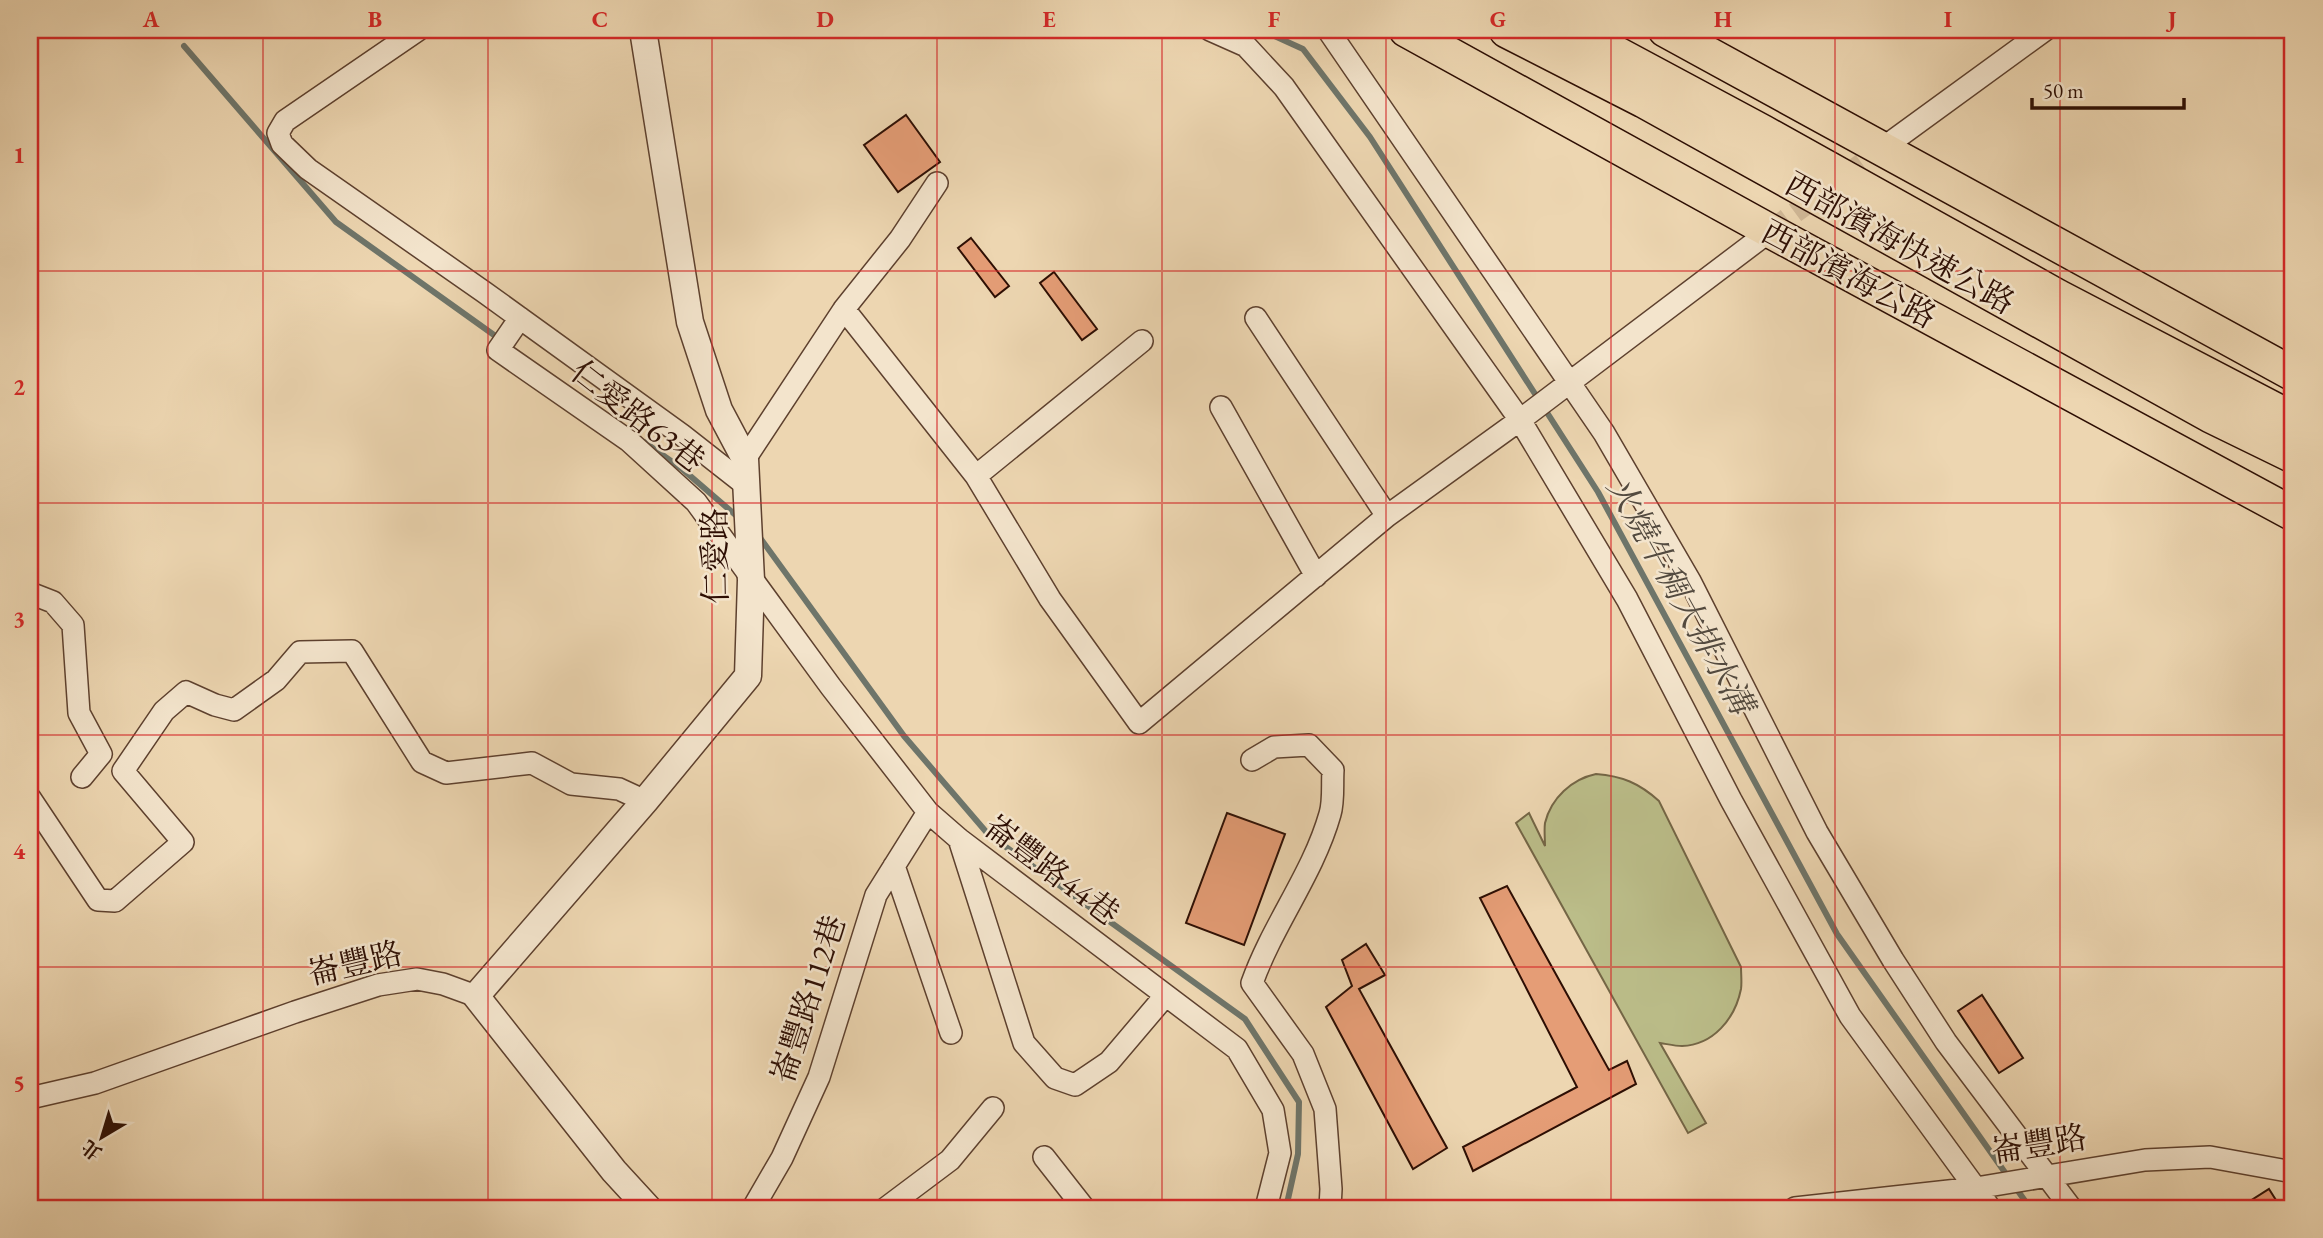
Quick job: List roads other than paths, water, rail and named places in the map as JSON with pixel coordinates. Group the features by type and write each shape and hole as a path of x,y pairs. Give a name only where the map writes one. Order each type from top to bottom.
{"highway":[{"name":"西部濱海快速公路","path":"1507,30 1644,100 2211,415 2293,455"},
{"name":"西部濱海快速公路","path":"1571,30 1763,133 2057,297 2293,421"}],"main road":[{"name":"西部濱海公路","path":"1406,30 2293,514"},
{"path":"1665,30 2293,374"}],"street":[{"path":"418,30 285,121 278,133 282,144 308,169 520,318 682,435 747,486"},
{"name":"仁愛路","path":"476,996 645,801 748,676 751,580 745,460 719,410 690,322 643,30"},
{"path":"1210,30 1246,46 1284,87 1520,421 1627,599 1731,800 1850,1016 1990,1208"},
{"path":"1328,30 1604,433 1690,581 1817,832 1886,948 1945,1041 2071,1208"},
{"path":"1882,148 2045,30"},
{"path":"745,460 844,309 900,239 937,183"},
{"path":"844,309 976,476 1050,599 1139,723 1387,516 1520,421 1770,231"},
{"name":"仁愛路63巷","path":"520,318 498,350 629,441 648,458 696,502 751,580"},
{"path":"1256,318 1387,516"},
{"path":"976,476 1142,341"},
{"path":"1221,407 1316,576"},
{"name":"崙豐路44巷","path":"751,580 928,812 959,839 1237,1049 1273,1110 1280,1153 1266,1208"},
{"path":"30,593 53,602 73,625 79,713 101,754 82,777"},
{"path":"30,798 97,900 115,901 183,842 122,771 164,711 186,692 234,710 276,680 300,652 352,651 422,762 446,773 532,764 570,784 619,789 645,801"},
{"path":"1252,760 1274,747 1309,744 1333,770 1331,811 1315,857 1264,950 1252,983 1303,1054 1325,1109 1330,1208"},
{"name":"崙豐路112巷","path":"754,1208 782,1158 819,1077 876,895 928,812"},
{"path":"959,839 1024,1043 1055,1078 1075,1085 1109,1062 1165,996"},
{"path":"894,866 951,1033"},
{"name":"崙豐路","path":"30,1098 95,1083 378,985 417,979 443,984 476,996"},
{"path":"476,996 614,1171 648,1208"},
{"path":"886,1208 950,1160 993,1108"},
{"path":"1044,1157 1084,1208"},
{"name":"崙豐路","path":"1795,1208 1976,1188 2145,1160 2210,1157 2293,1172"}],"waterway":[{"name":"火燒牛稠大排水溝","path":"1261,30 1303,49 1370,137 1598,492 1837,934 2030,1208"},
{"path":"184,46 336,222 501,340"},
{"path":"644,442 681,468 739,518"},
{"path":"758,535 904,736 988,834 1245,1019 1299,1102 1298,1154 1286,1208"}],"tunnel":[{"path":"1770,231 1883,148"}]}
